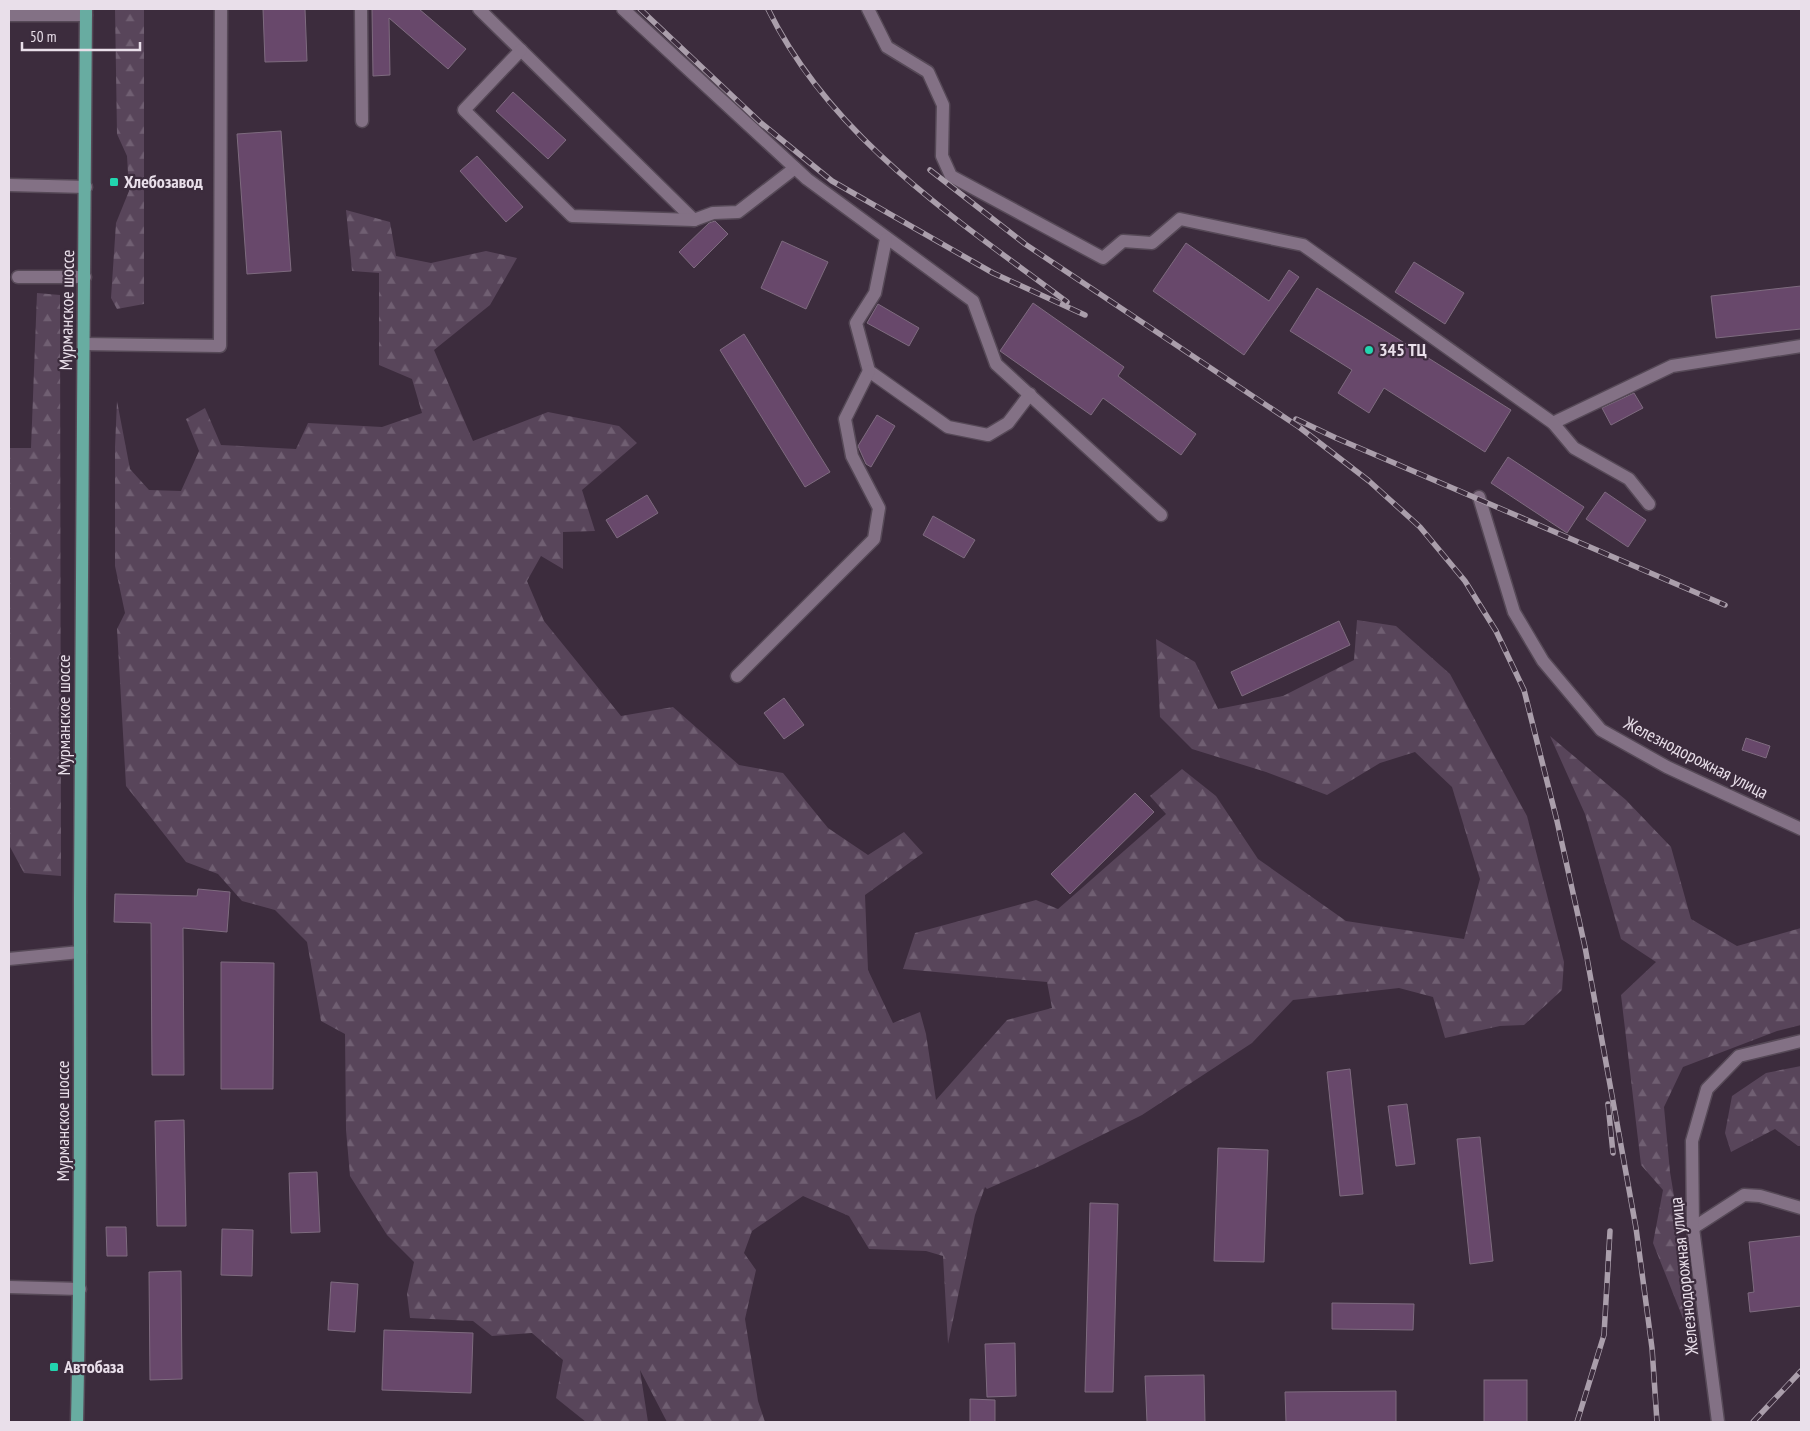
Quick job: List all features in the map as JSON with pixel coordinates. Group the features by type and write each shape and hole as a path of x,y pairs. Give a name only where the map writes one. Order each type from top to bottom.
{"main road":[{"name":"Мурманское шоссе","path":"77,1422 80,1288 80,952 86,12"}],"street":[{"path":"84,344 220,346 221,9"},
{"path":"361,9 362,120"},
{"path":"479,9 694,220"},
{"path":"624,9 795,168 886,239 973,301 996,364 1161,515"},
{"path":"868,9 887,47 928,72 943,105 942,156 951,176 1103,258 1123,241 1152,243 1180,219 1303,246 1553,423 1574,448 1629,480 1649,504"},
{"path":"9,15 86,12"},
{"path":"522,50 464,110 572,216 694,220 714,214 738,212 795,168"},
{"path":"9,185 86,187"},
{"path":"886,239 875,293 856,323 869,371 948,427 988,435 1008,422 1030,394"},
{"path":"18,277 85,277"},
{"path":"1553,423 1672,366 1801,346"},
{"path":"737,676 874,539 879,508 852,456 845,419 869,371"},
{"name":"Железнодорожная улица","path":"1479,497 1514,612 1543,661 1601,730 1667,767 1801,829"},
{"path":"9,959 80,952"},
{"name":"Железнодорожная улица","path":"1718,1422 1693,1228 1692,1141 1707,1089 1739,1056 1801,1041"},
{"path":"1693,1228 1744,1194 1760,1196 1801,1208"},
{"path":"9,1287 80,1288"}],"green space":[{"path":"115,9 144,9 144,304 117,309 111,298 116,223 129,191 127,156 117,134"},
{"path":"346,210 390,222 396,256 431,263 486,251 517,258 490,305 434,350 473,441 548,412 619,426 637,443 582,490 595,531 563,532 563,569 541,556 527,581 544,621 621,716 673,707 739,765 783,773 828,828 868,855 904,832 923,853 865,895 868,970 893,1023 920,1012 926,1034 936,1100 1007,1020 1052,1008 1047,982 903,969 915,933 1036,900 1058,909 1166,814 1150,796 1182,769 1216,796 1258,859 1346,921 1464,939 1480,879 1452,787 1415,752 1380,763 1327,795 1266,772 1192,749 1160,717 1156,639 1195,662 1218,709 1283,696 1354,660 1357,620 1396,626 1450,674 1527,816 1564,962 1562,990 1524,1025 1500,1026 1445,1038 1433,997 1399,988 1293,1000 1252,1043 1142,1115 1042,1165 987,1189 985,1187 975,1215 948,1344 943,1256 926,1251 869,1249 849,1216 803,1196 752,1231 744,1253 756,1270 745,1319 758,1401 765,1422 667,1422 640,1370 648,1422 586,1422 556,1398 563,1360 532,1333 492,1336 473,1321 410,1318 407,1294 414,1262 387,1235 350,1176 346,1130 345,1034 321,1021 307,942 275,910 242,901 218,874 186,862 126,786 117,629 125,613 115,566 117,401 130,469 149,490 181,491 199,451 186,419 205,408 221,445 296,449 308,423 382,427 422,413 412,379 379,365 379,273 352,271"},
{"path":"37,293 60,295 61,876 24,873 9,845 9,448 31,448"},
{"path":"1550,736 1626,800 1671,847 1691,919 1737,946 1801,928 1801,1025 1777,1031 1683,1067 1664,1107 1670,1172 1678,1220 1686,1326 1653,1243 1663,1190 1641,1165 1621,995 1656,962 1621,939 1585,814"},
{"path":"1801,1066 1801,1146 1798,1146 1775,1129 1731,1152 1725,1133 1732,1096 1766,1073"}],"building":[{"path":"263,9 305,9 307,61 265,62"},
{"path":"372,9 419,9 466,49 448,69 389,18 390,75 373,76"},
{"path":"513,92 566,140 548,159 496,111"},
{"path":"281,131 291,271 247,274 237,134"},
{"path":"477,156 523,207 506,222 460,171"},
{"path":"715,221 728,234 694,268 679,252 709,223"},
{"path":"782,241 828,262 806,309 761,288"},
{"path":"1186,243 1269,301 1289,270 1299,277 1244,355 1153,291"},
{"path":"1414,262 1464,293 1445,324 1395,292"},
{"path":"1801,286 1801,329 1716,338 1711,296"},
{"name":"345 ТЦ","path":"1317,288 1511,410 1485,452 1384,388 1369,413 1338,393 1352,370 1290,331"},
{"path":"1033,303 1124,367 1118,376 1196,434 1181,455 1103,398 1091,415 1000,351"},
{"path":"878,304 919,328 909,346 867,323"},
{"path":"744,334 830,472 805,487 720,350"},
{"path":"1634,393 1643,408 1611,425 1602,408"},
{"path":"877,415 895,426 871,467 866,464 858,446"},
{"path":"1508,457 1584,507 1567,533 1491,483"},
{"path":"1605,492 1646,520 1628,547 1586,519"},
{"path":"647,495 658,513 617,538 606,520"},
{"path":"933,516 975,540 964,558 923,535"},
{"path":"1339,621 1350,645 1242,696 1231,672"},
{"path":"784,698 804,725 784,739 764,713"},
{"path":"1746,738 1770,746 1766,758 1742,750"},
{"path":"1135,793 1154,812 1070,894 1051,874"},
{"path":"198,889 230,892 227,932 183,928 184,1075 152,1075 151,923 114,922 115,894 197,896"},
{"path":"221,962 274,963 273,1089 221,1089"},
{"path":"1350,1069 1363,1194 1340,1196 1327,1072"},
{"path":"1407,1104 1415,1164 1396,1166 1388,1106"},
{"path":"184,1120 186,1226 157,1226 155,1121"},
{"path":"1480,1137 1493,1261 1470,1264 1457,1139"},
{"path":"1218,1148 1268,1150 1264,1262 1214,1261"},
{"path":"317,1172 320,1232 291,1233 289,1173"},
{"path":"1090,1203 1118,1204 1113,1392 1085,1392"},
{"path":"106,1227 126,1227 127,1256 107,1256"},
{"path":"222,1229 253,1230 252,1276 221,1275"},
{"path":"1801,1236 1801,1306 1750,1312 1748,1293 1754,1292 1749,1242"},
{"path":"181,1271 182,1379 150,1380 149,1272"},
{"path":"331,1282 358,1284 355,1332 328,1330"},
{"path":"1332,1303 1414,1304 1413,1330 1332,1329"},
{"path":"384,1330 473,1333 471,1393 382,1390"},
{"path":"1015,1343 1016,1396 987,1397 985,1344"},
{"path":"1204,1375 1205,1422 1147,1422 1145,1376"},
{"path":"1484,1380 1527,1380 1527,1422 1484,1422"},
{"path":"1396,1391 1396,1422 1286,1422 1285,1392"},
{"path":"970,1399 995,1400 995,1422 970,1422"}],"railway":[{"path":"640,9 761,123 832,181 993,273 1085,315"},
{"path":"768,9 794,55 826,97 861,136 899,172 940,206 1067,302"},
{"path":"930,170 1025,244 1299,427 1369,481 1420,527 1465,581 1496,631 1524,690 1557,821 1585,947 1636,1228 1652,1348 1657,1422"},
{"path":"1296,419 1336,438 1725,605"},
{"path":"1608,1104 1613,1153"},
{"path":"1577,1422 1604,1335 1610,1231"},
{"path":"1753,1422 1801,1371"}],"place":[{"name":"Хлебозавод","path":"114,182"},
{"name":"345 ТЦ","path":"1369,350"},
{"name":"Автобаза","path":"54,1367"}]}
